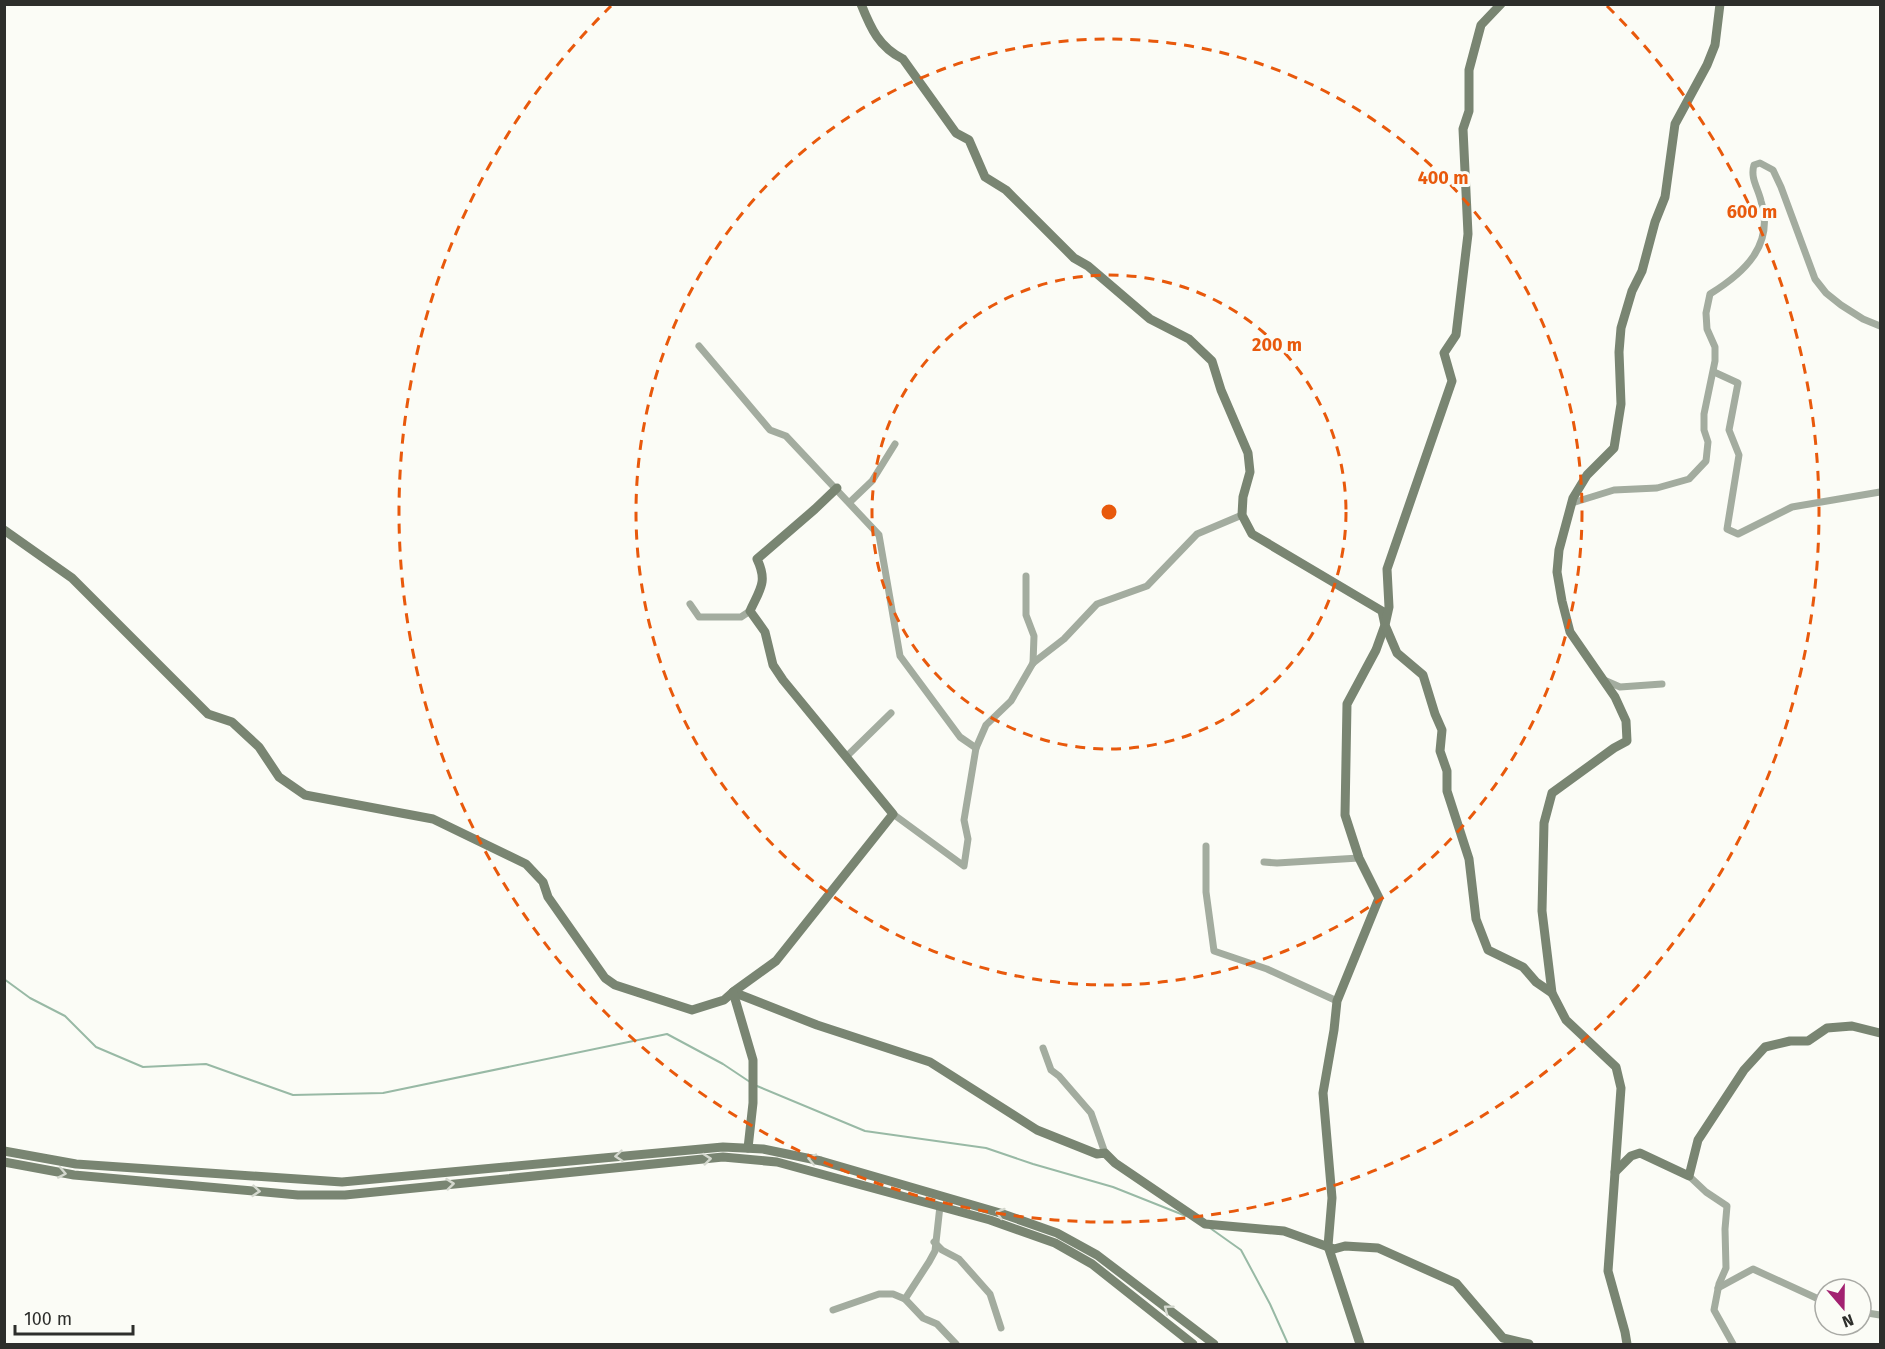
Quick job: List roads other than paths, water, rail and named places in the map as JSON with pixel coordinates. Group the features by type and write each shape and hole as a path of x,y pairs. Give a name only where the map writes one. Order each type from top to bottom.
{"street":[{"path":"861,4 881,44 903,59 956,133 969,140 985,177 1006,190 1074,258 1088,266 1150,319 1189,339 1212,361 1221,390 1248,453 1250,472 1242,497 1242,515 1252,534 1382,611 1385,625 1397,653 1424,675 1442,730 1440,751 1447,771 1447,791 1469,859 1476,919 1488,950 1523,967 1551,993 1566,1020 1616,1067 1621,1088 1608,1271 1627,1344"},
{"path":"1360,1344 1328,1246 1332,1198 1323,1093 1337,1002 1379,898 1359,858 1345,816 1347,704 1376,650 1385,625 1389,607 1387,569 1452,381 1444,353 1456,334 1468,234 1463,129 1468,111 1469,70 1481,25 1501,4"},
{"path":"1551,993 1542,911 1544,823 1552,793 1627,741 1626,721 1615,697 1570,632 1557,572 1563,530 1572,503 1587,475 1614,448 1621,404 1618,352 1621,328 1665,197 1675,124 1707,65 1715,45 1720,4"},
{"path":"1572,503 1614,490 1657,488 1689,479 1706,461 1708,442 1704,430 1704,414 1714,372 1714,347 1707,329 1706,313 1710,294 1740,274 1751,261 1762,237 1766,220 1752,173 1754,165 1760,163 1773,171 1815,279 1826,293 1863,319 1881,326"},
{"path":"699,345 708,359 770,430 786,436 879,535 900,656 960,737 976,748"},
{"path":"1714,372 1738,383 1729,430 1739,455 1727,529 1738,534 1792,507 1881,492"},
{"path":"850,502 872,481 895,444"},
{"path":"690,604 699,617 741,617 750,611 764,582 763,572 757,559 837,488"},
{"path":"750,611 765,632 773,665 783,680 893,814 964,866 968,839 964,820 976,748 986,725 1011,701 1034,663 1064,639 1097,604 1147,586 1197,534 1242,515"},
{"path":"4,530 72,578 208,714 232,722 259,747 279,777 306,795 433,819 526,864 543,882 548,897 605,978 615,985 692,1010 724,1000 776,961 893,814"},
{"path":"1026,576 1026,615 1034,636 1034,663"},
{"path":"1600,677 1609,684 1620,687 1662,684"},
{"path":"846,757 891,713"},
{"path":"1206,846 1206,892 1214,951 1267,969 1337,1002"},
{"path":"1264,862 1359,858"},
{"path":"733,992 753,1060 753,1103 748,1148"},
{"path":"733,992 817,1025 930,1062 1037,1130 1097,1154 1105,1153"},
{"path":"1689,1176 1698,1140 1744,1071 1765,1047 1790,1041 1808,1041 1827,1029 1852,1026 1881,1033"},
{"path":"1043,1048 1051,1070 1091,1113 1105,1153 1115,1163 1205,1224 1284,1231 1334,1249 1345,1246 1378,1248 1456,1283 1503,1338 1529,1344"},
{"path":"4,1151 76,1164 342,1182 723,1147 763,1149 821,1161 1000,1213 1057,1233 1097,1255 1214,1344"},
{"path":"1615,1172 1631,1156 1640,1154 1689,1176 1706,1192 1727,1206 1726,1268 1718,1288 1714,1310 1733,1344"},
{"path":"4,1162 74,1175 298,1195 345,1195 723,1157 777,1162 990,1220 1055,1243 1092,1264 1193,1344"},
{"path":"905,1299 935,1251 934,1242 940,1206"},
{"path":"934,1242 942,1250 959,1259 990,1294 1001,1328"},
{"path":"1718,1288 1753,1269 1813,1296"},
{"path":"833,1310 879,1294 893,1294 905,1299 917,1314 938,1324 956,1344"}],"waterway":[{"path":"4,979 30,998 65,1016 96,1047 143,1067 206,1064 293,1095 383,1093 667,1034 723,1064 750,1082"},
{"path":"757,1086 865,1131 986,1148 1113,1187 1186,1216"},
{"path":"1210,1228 1241,1250 1288,1344"}]}
